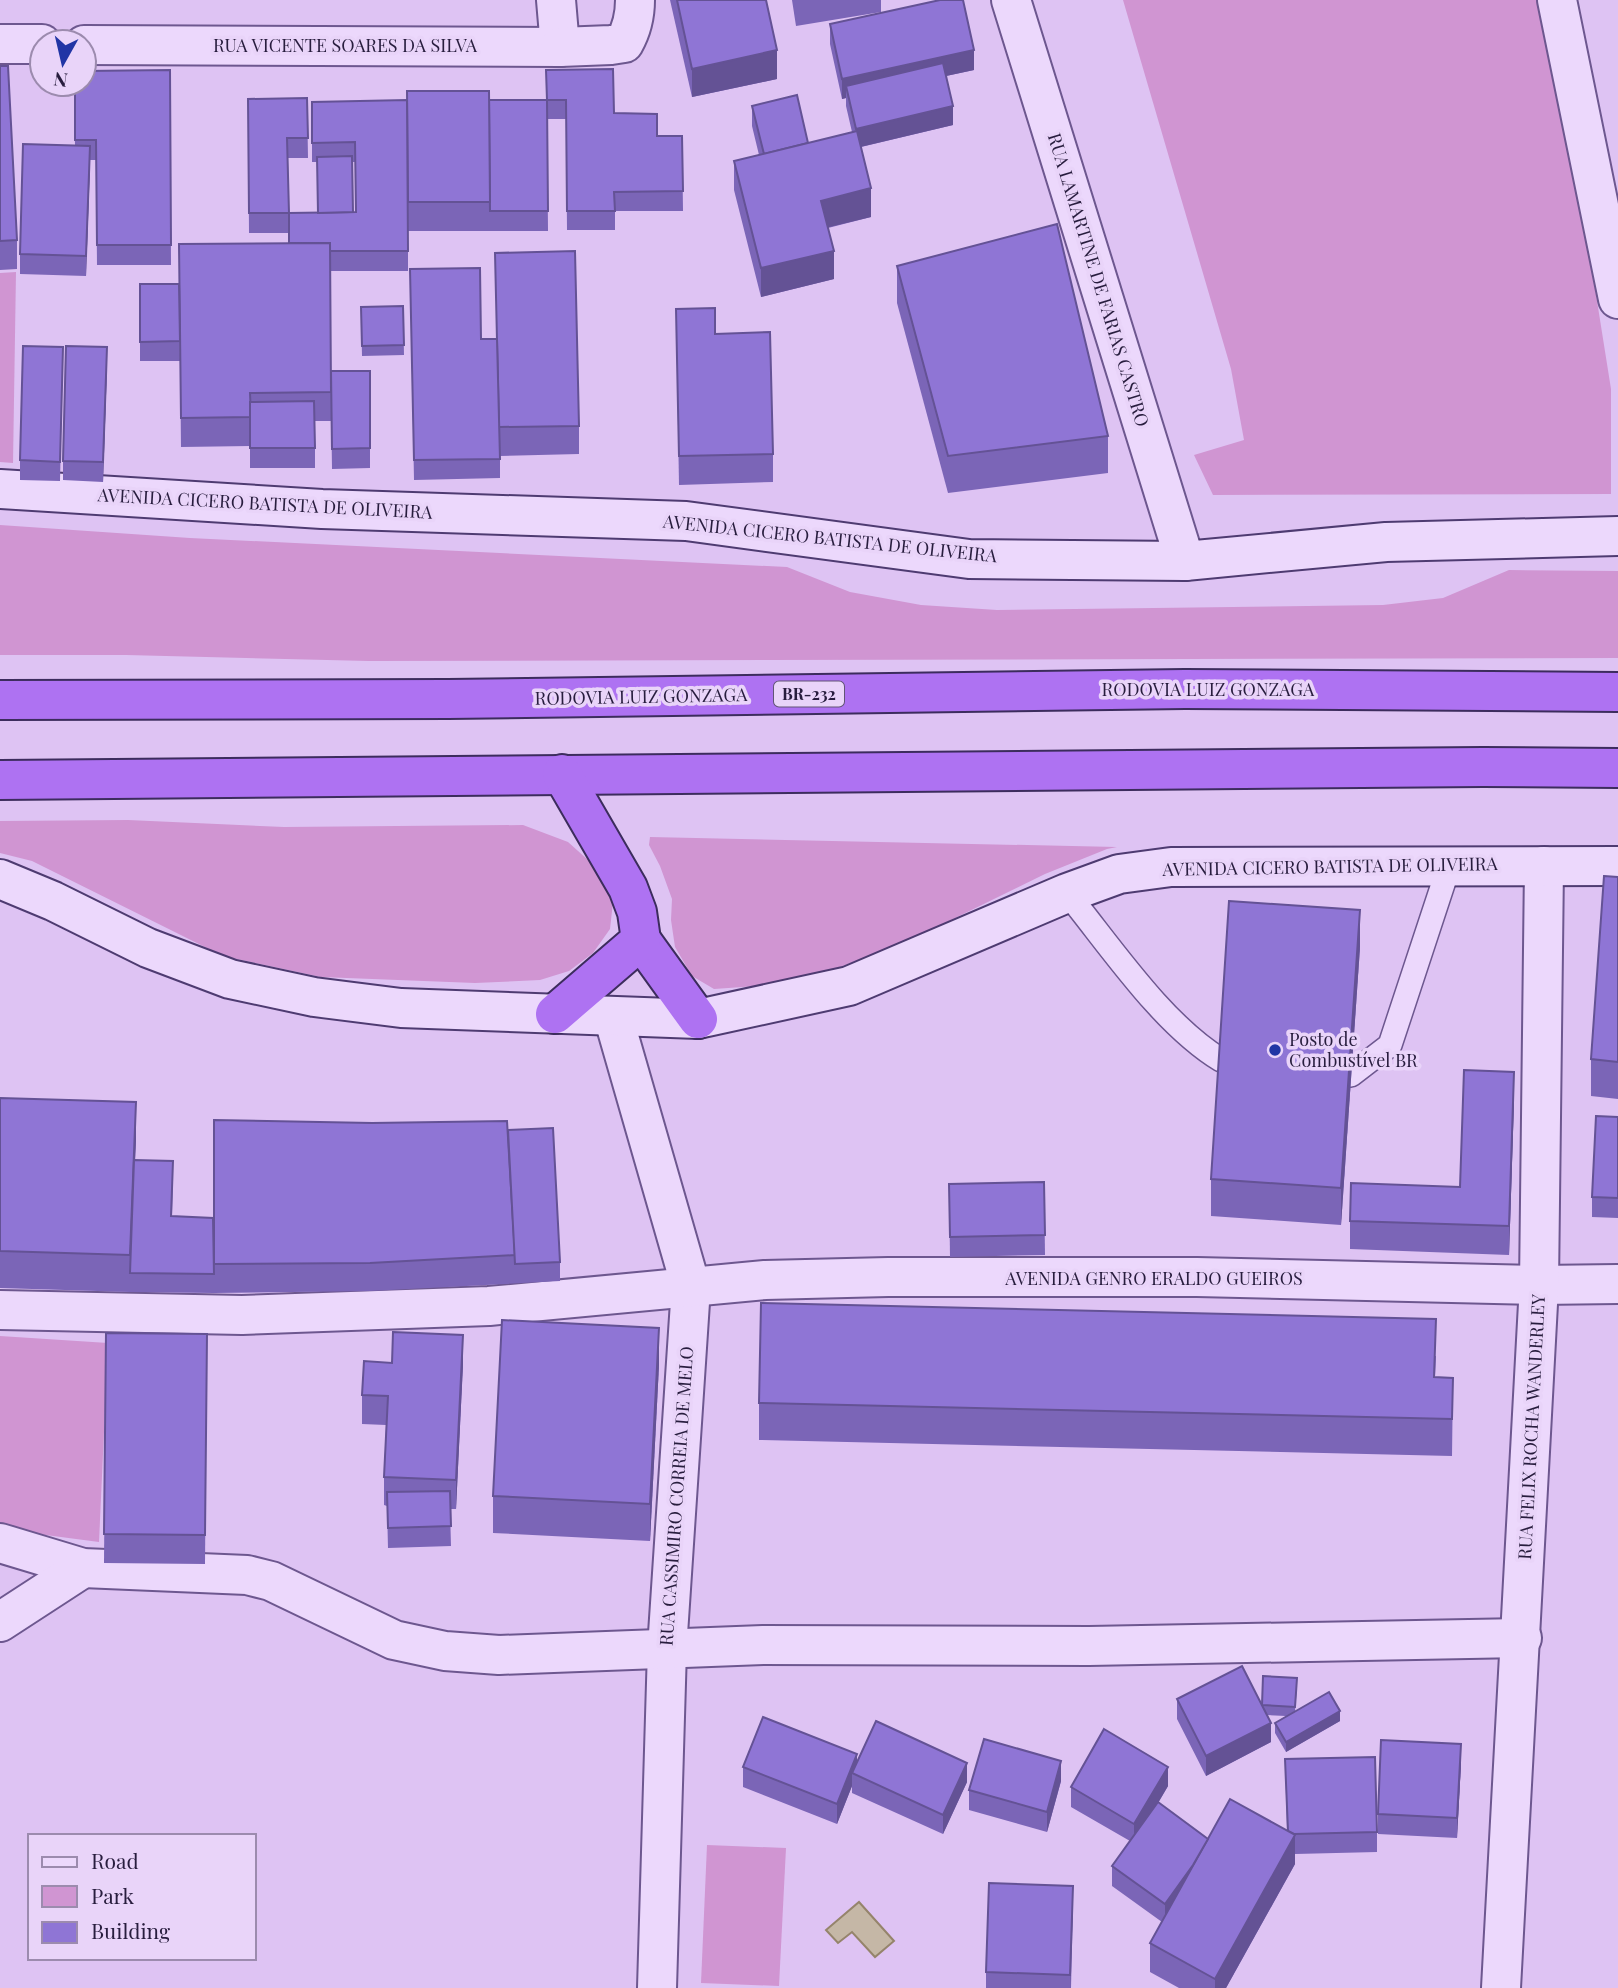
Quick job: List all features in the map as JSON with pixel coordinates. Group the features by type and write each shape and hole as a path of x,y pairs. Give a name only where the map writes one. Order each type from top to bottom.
{"highway":[{"name":"RODOVIA LUIZ GONZAGA","path":"0,699 448,699 1185,689 1618,692"},
{"path":"0,780 1618,768"},
{"path":"562,774 628,888 637,912 641,940 698,1019"},
{"path":"555,1014 641,940"}],"street":[{"path":"556,0 560,47"},
{"name":"RUA VICENTE SOARES DA SILVA","path":"98,45 560,47 624,43 635,15 635,0"},
{"name":"RUA LAMARTINE DE FARIAS CASTRO","path":"1011,0 1185,561"},
{"path":"1557,0 1618,299"},
{"path":"0,44 28,44"},
{"name":"AVENIDA CICERO BATISTA DE OLIVEIRA","path":"0,489 323,509 687,521 969,559 1185,561 1386,542 1618,536"},
{"name":"RUA FELIX ROCHA WANDERLEY","path":"1501,1988 1539,1285 1544,866"},
{"name":"AVENIDA CICERO BATISTA DE OLIVEIRA","path":"0,879 53,901 148,948 230,979 314,997 401,1008 698,1019 849,986 1067,893 1119,874 1171,867 1618,866"},
{"name":"RUA CASSIMIRO CORREIA DE MELO","path":"613,1016 691,1287 667,1649 657,1988"},
{"name":"AVENIDA GENRO ERALDO GUEIROS","path":"0,1310 242,1315 489,1306 765,1280 888,1277 1197,1277 1539,1285 1618,1284"},
{"path":"0,1543 83,1568 247,1575 271,1581 394,1640 445,1651 499,1655 763,1645 1090,1646 1522,1638"},
{"path":"0,1622 83,1568"}],"lane":[{"path":"1352,1075 1390,1045 1449,866"},
{"path":"1067,893 1150,995 1199,1046 1221,1060"}],"green space":[{"path":"1123,0 1542,0 1577,175 1611,389 1611,494 1213,495 1194,455 1244,440 1231,369"},
{"path":"16,272 13,463 0,462 0,273"},
{"path":"0,525 190,538 787,567 850,592 921,605 997,610 1383,605 1443,598 1509,570 1618,571 1618,658 369,661 0,655"},
{"path":"128,820 284,827 523,825 568,842 597,868 613,902 610,929 593,953 569,971 540,980 475,983 321,977 223,956 32,861 0,853 0,821"},
{"path":"650,837 1117,847 1045,874 908,941 827,972 788,984 714,989 692,976 675,947 671,920 672,899 649,845"},
{"path":"0,1336 108,1343 99,1542 0,1529"},
{"path":"707,1845 786,1848 779,1986 701,1983"}],"shaded area":[{"path":"859,1902 894,1941 875,1957 852,1932 838,1943 826,1930"}],"building":[{"path":"677,0 766,0 777,50 692,69"},
{"path":"940,0 963,0 974,50 842,79 830,24"},
{"path":"943,63 953,106 856,129 846,86"},
{"path":"0,66 8,66 17,240 0,241"},
{"path":"613,69 614,113 657,114 657,136 682,136 683,191 614,192 615,211 567,211 566,100 547,100 546,70"},
{"path":"170,70 171,245 97,245 96,140 75,140 75,98 98,98 98,71"},
{"path":"407,91 489,91 490,202 408,202"},
{"path":"797,95 808,143 764,154 752,106"},
{"path":"307,98 308,138 287,138 289,213 249,213 248,99"},
{"path":"407,100 408,251 330,251 330,243 289,243 289,213 356,212 355,142 312,143 312,102"},
{"path":"489,100 547,100 548,211 490,211"},
{"path":"857,131 871,188 821,201 834,251 761,268 734,161"},
{"path":"23,144 90,146 86,256 20,254"},
{"path":"352,156 353,212 318,213 317,157"},
{"path":"1057,224 1108,436 948,456 897,266"},
{"path":"330,243 331,392 250,393 251,417 181,418 179,244"},
{"path":"575,251 579,426 499,427 495,253"},
{"path":"480,268 481,339 497,339 500,459 414,460 410,269"},
{"path":"140,284 179,284 180,341 140,342"},
{"path":"403,306 404,345 362,346 361,307"},
{"path":"715,308 715,334 770,332 773,454 679,456 676,309"},
{"path":"23,346 63,347 60,462 20,460"},
{"path":"66,346 107,347 103,462 63,461"},
{"path":"331,371 370,371 370,448 332,449"},
{"path":"314,401 315,448 250,448 250,402"},
{"path":"1604,876 1618,877 1618,1062 1591,1059"},
{"path":"1229,901 1360,910 1341,1188 1211,1179"},
{"path":"1464,1070 1514,1072 1509,1226 1350,1221 1351,1183 1460,1187"},
{"path":"0,1098 136,1102 130,1255 0,1251"},
{"path":"1596,1116 1618,1117 1618,1198 1592,1197"},
{"path":"214,1120 372,1123 507,1121 515,1255 370,1263 214,1264"},
{"path":"553,1128 560,1262 515,1264 508,1130"},
{"path":"134,1160 173,1161 171,1216 213,1218 214,1274 130,1273"},
{"path":"1044,1182 1045,1235 950,1237 949,1184"},
{"path":"761,1303 1436,1319 1434,1377 1453,1378 1452,1419 759,1403"},
{"path":"502,1320 659,1328 650,1504 493,1496"},
{"path":"393,1332 463,1335 456,1480 384,1477 388,1396 362,1395 364,1361 392,1363"},
{"path":"106,1333 207,1334 205,1535 104,1534"},
{"path":"450,1491 451,1526 388,1528 387,1492"},
{"path":"1242,1666 1271,1723 1206,1756 1177,1699"},
{"path":"1263,1676 1297,1678 1295,1707 1262,1705"},
{"path":"1329,1692 1340,1711 1286,1742 1275,1723"},
{"path":"763,1717 857,1754 837,1804 743,1767"},
{"path":"876,1721 967,1763 943,1815 852,1773"},
{"path":"1104,1729 1168,1767 1134,1824 1071,1787"},
{"path":"984,1739 1061,1761 1047,1812 969,1790"},
{"path":"1381,1740 1461,1744 1457,1818 1378,1814"},
{"path":"1375,1757 1377,1832 1294,1834 1288,1831 1285,1759"},
{"path":"1230,1799 1295,1835 1215,1979 1150,1943"},
{"path":"1158,1802 1208,1839 1165,1904 1112,1866"},
{"path":"989,1883 1073,1886 1070,1975 986,1972"}],"place":[{"name":"Posto de Combustível BR","path":"1275,1050"}]}
